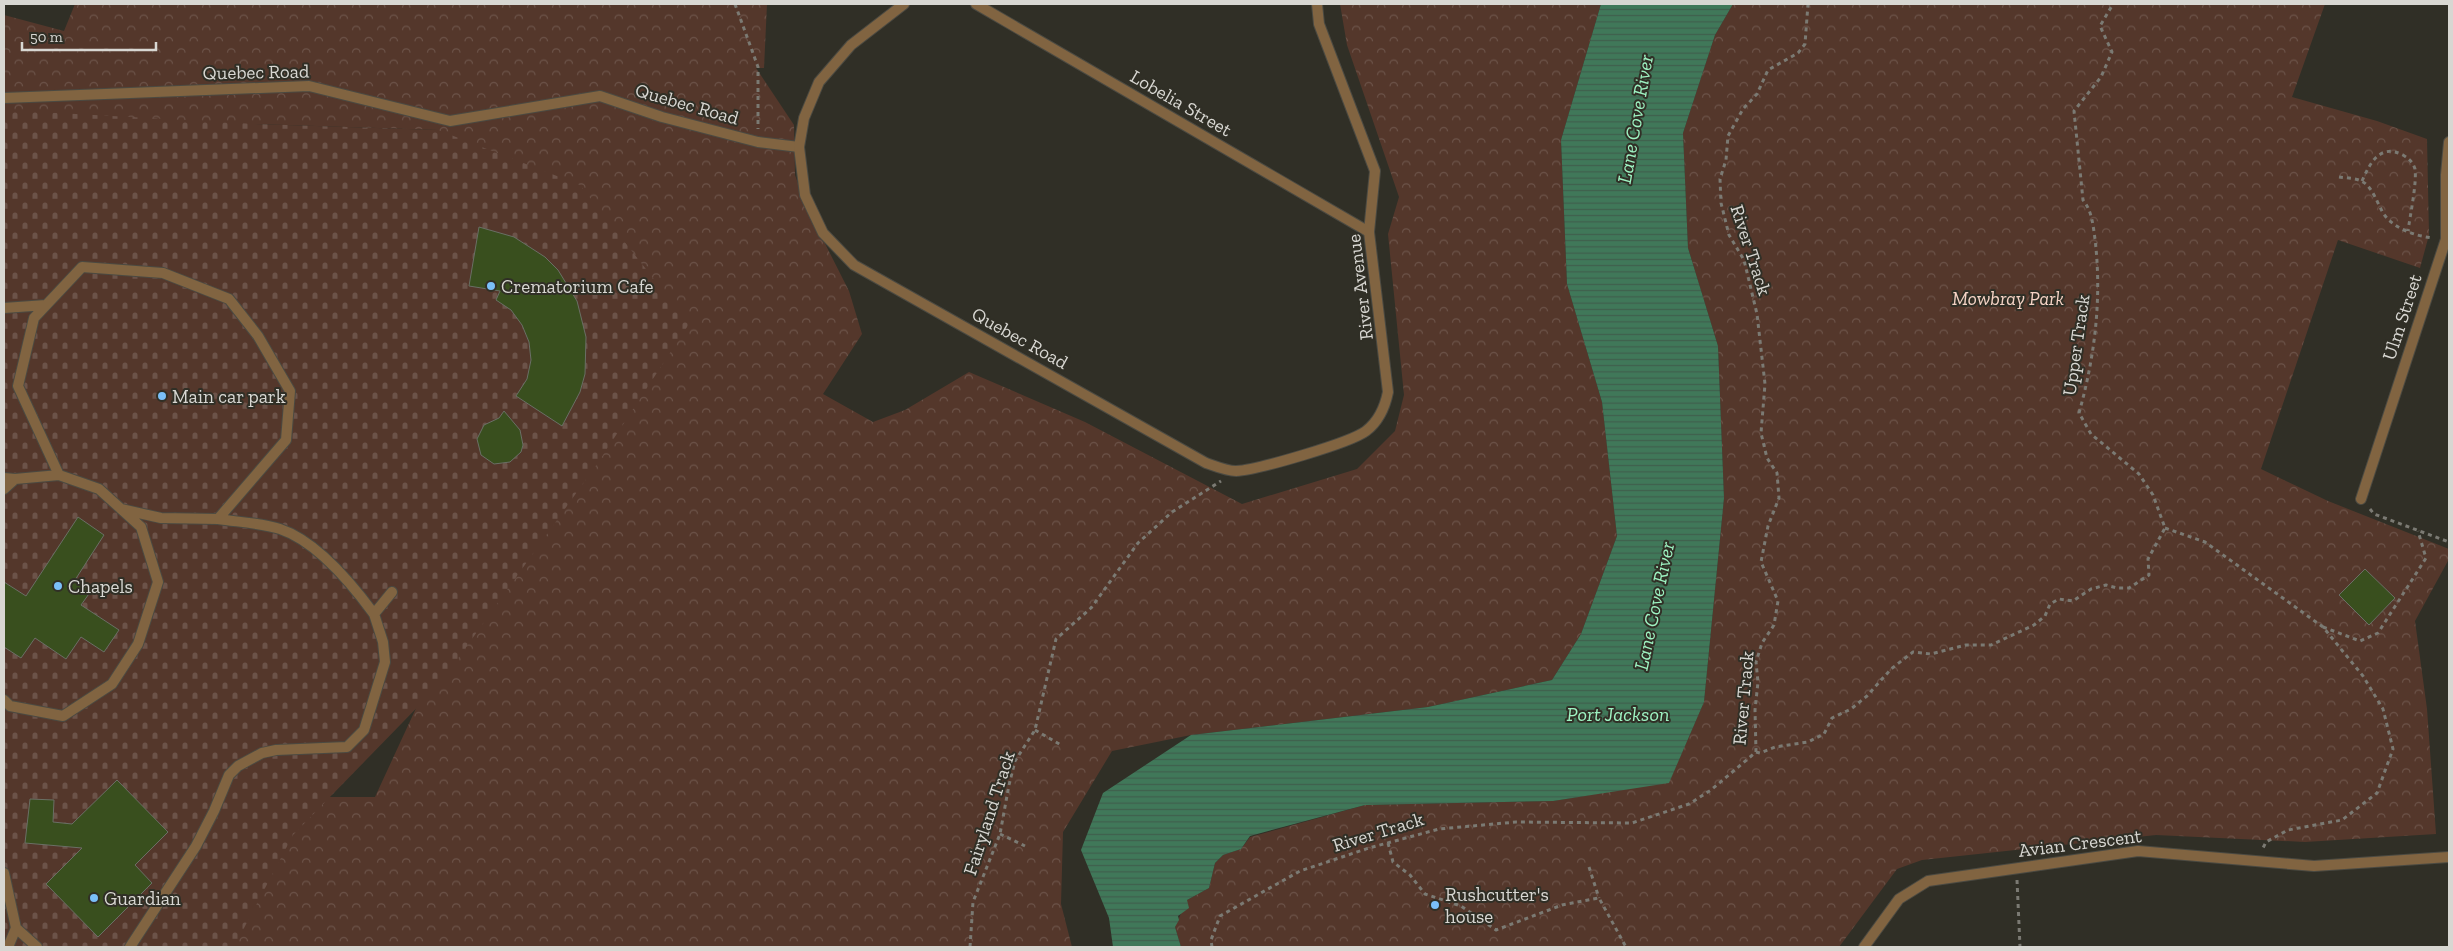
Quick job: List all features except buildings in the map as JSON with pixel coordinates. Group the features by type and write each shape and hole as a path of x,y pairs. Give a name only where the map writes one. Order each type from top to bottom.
{"street":[{"path":"799,147 804,118 819,82 851,45 904,4"},
{"name":"Lobelia Street","path":"976,4 1369,232"},
{"name":"River Avenue","path":"1234,471 1266,466 1358,436 1376,421 1383,411 1389,382 1369,232 1375,171 1319,24 1317,4"},
{"name":"Quebec Road","path":"4,98 23,99 309,86 450,121 600,96 662,117 758,142 799,147 805,196 823,233 854,265 1206,463 1234,471"},
{"name":"Ulm Street","path":"2361,498 2446,239 2446,175 2449,142"},
{"path":"59,475 18,386 34,318 82,267 163,273 229,299 258,336 290,391 286,440 218,519"},
{"path":"4,308 46,305"},
{"path":"4,489 9,479 59,475 99,489 141,527 158,582 138,644 112,684 63,716 10,706 4,700"},
{"path":"121,510 161,518 218,519 280,529 319,551 362,597 374,614 383,642 384,662 364,730 347,747 276,750 262,753 238,766 229,775 214,811 196,846 130,947"},
{"path":"374,614 392,592"},
{"name":"Avian Crescent","path":"1864,947 1899,899 1928,881 2138,851 2314,866 2449,857"},
{"path":"4,873 16,928 8,947"},
{"path":"16,928 37,947"}],"path":[{"path":"735,4 758,67 758,142"},
{"name":"River Track","path":"1212,947 1211,940 1220,916 1300,871 1438,829 1516,822 1632,823 1689,804 1703,795 1748,756 1756,752 1755,710 1758,682 1756,662 1762,643 1774,624 1778,601 1761,562 1768,526 1779,498 1777,473 1767,458 1761,433 1765,384 1757,314 1744,260 1729,235 1721,203 1720,179 1726,160 1728,136 1742,109 1757,94 1768,70 1798,53 1805,44 1808,4"},
{"name":"Upper Track","path":"2113,4 2100,26 2112,52 2101,77 2074,111 2083,200 2088,207 2092,220 2098,262 2098,309 2087,384 2079,412 2092,434 2139,474 2153,495 2165,528"},
{"path":"2362,181 2376,155 2386,150 2398,153 2410,160 2415,170 2408,230"},
{"path":"2340,177 2362,181 2367,185 2383,213 2392,223 2428,237 2446,239"},
{"name":"Fairyland Track","path":"970,947 973,902 1000,834 1016,761 1035,730 1056,639 1091,608 1138,543 1172,512 1234,471"},
{"path":"2361,498 2374,514 2449,542"},
{"path":"1756,752 1760,753 1775,747 1808,742 1824,734 1832,718 1851,709 1867,696 1891,669 1913,652 1932,654 1966,645 1991,645 2034,625 2045,616 2050,604 2059,599 2072,601 2091,589 2106,585 2117,588 2129,588 2140,582 2149,575 2148,559 2165,528 2205,542 2322,627 2363,676 2383,709 2393,749 2377,793 2342,820 2288,830 2266,842 2260,861"},
{"path":"2322,627 2360,641 2378,633 2426,558 2418,531"},
{"path":"1035,730 1061,745"},
{"path":"1000,834 1025,846"},
{"path":"1388,843 1393,862 1410,875 1425,894 1461,906 1496,930 1530,915 1562,905 1599,898"},
{"path":"1589,867 1599,898 1626,947"},
{"path":"2017,868 2020,947"}],"green space":[{"path":"75,4 767,4 764,68 756,68 794,125 795,175 806,206 849,291 862,334 823,394 873,422 905,410 969,372 1085,422 1242,504 1357,469 1395,431 1404,395 1388,234 1399,197 1347,45 1340,4 1601,4 1561,140 1567,284 1602,402 1617,536 1581,634 1552,680 1428,707 1191,735 1112,751 1063,832 1061,904 1072,947 167,947 270,797 375,797 454,626 438,130 255,124 4,267 4,15 64,31"},
{"name":"Mowbray Park","path":"1733,4 2325,4 2292,97 2377,121 2427,139 2429,235 2420,268 2338,240 2261,469 2328,501 2449,549 2449,559 2415,621 2427,709 2436,834 2305,842 2156,835 1922,860 1897,869 1839,947 1181,947 1175,927 1187,900 1209,888 1215,863 1223,855 1241,849 1250,837 1365,805 1553,801 1669,782 1704,702 1724,498 1718,346 1688,248 1683,133 1715,35"},
{"path":"4,110 255,124 438,130 580,185 689,324 597,464 439,685 293,835 234,947 4,947"}],"water":[{"name":"Port Jackson","path":"1601,4 1733,4 1715,35 1683,133 1688,248 1718,346 1724,498 1704,702 1669,783 1553,801 1365,805 1250,836 1241,849 1223,855 1215,863 1209,888 1187,900 1189,908 1178,916 1179,920 1175,927 1181,947 1113,947 1109,918 1081,850 1103,793 1191,735 1428,707 1552,680 1581,634 1617,536 1602,402 1567,284 1561,140"}],"place":[{"name":"Crematorium Cafe","path":"491,286"},
{"name":"Main car park","path":"162,396"},
{"name":"Chapels","path":"58,586"},
{"name":"Guardian","path":"94,898"},
{"name":"Rushcutter's house","path":"1435,905"}],"water label":[{"name":"Lane Cove River","path":"1635,119"},
{"name":"Lane Cove River","path":"1654,606"}]}
